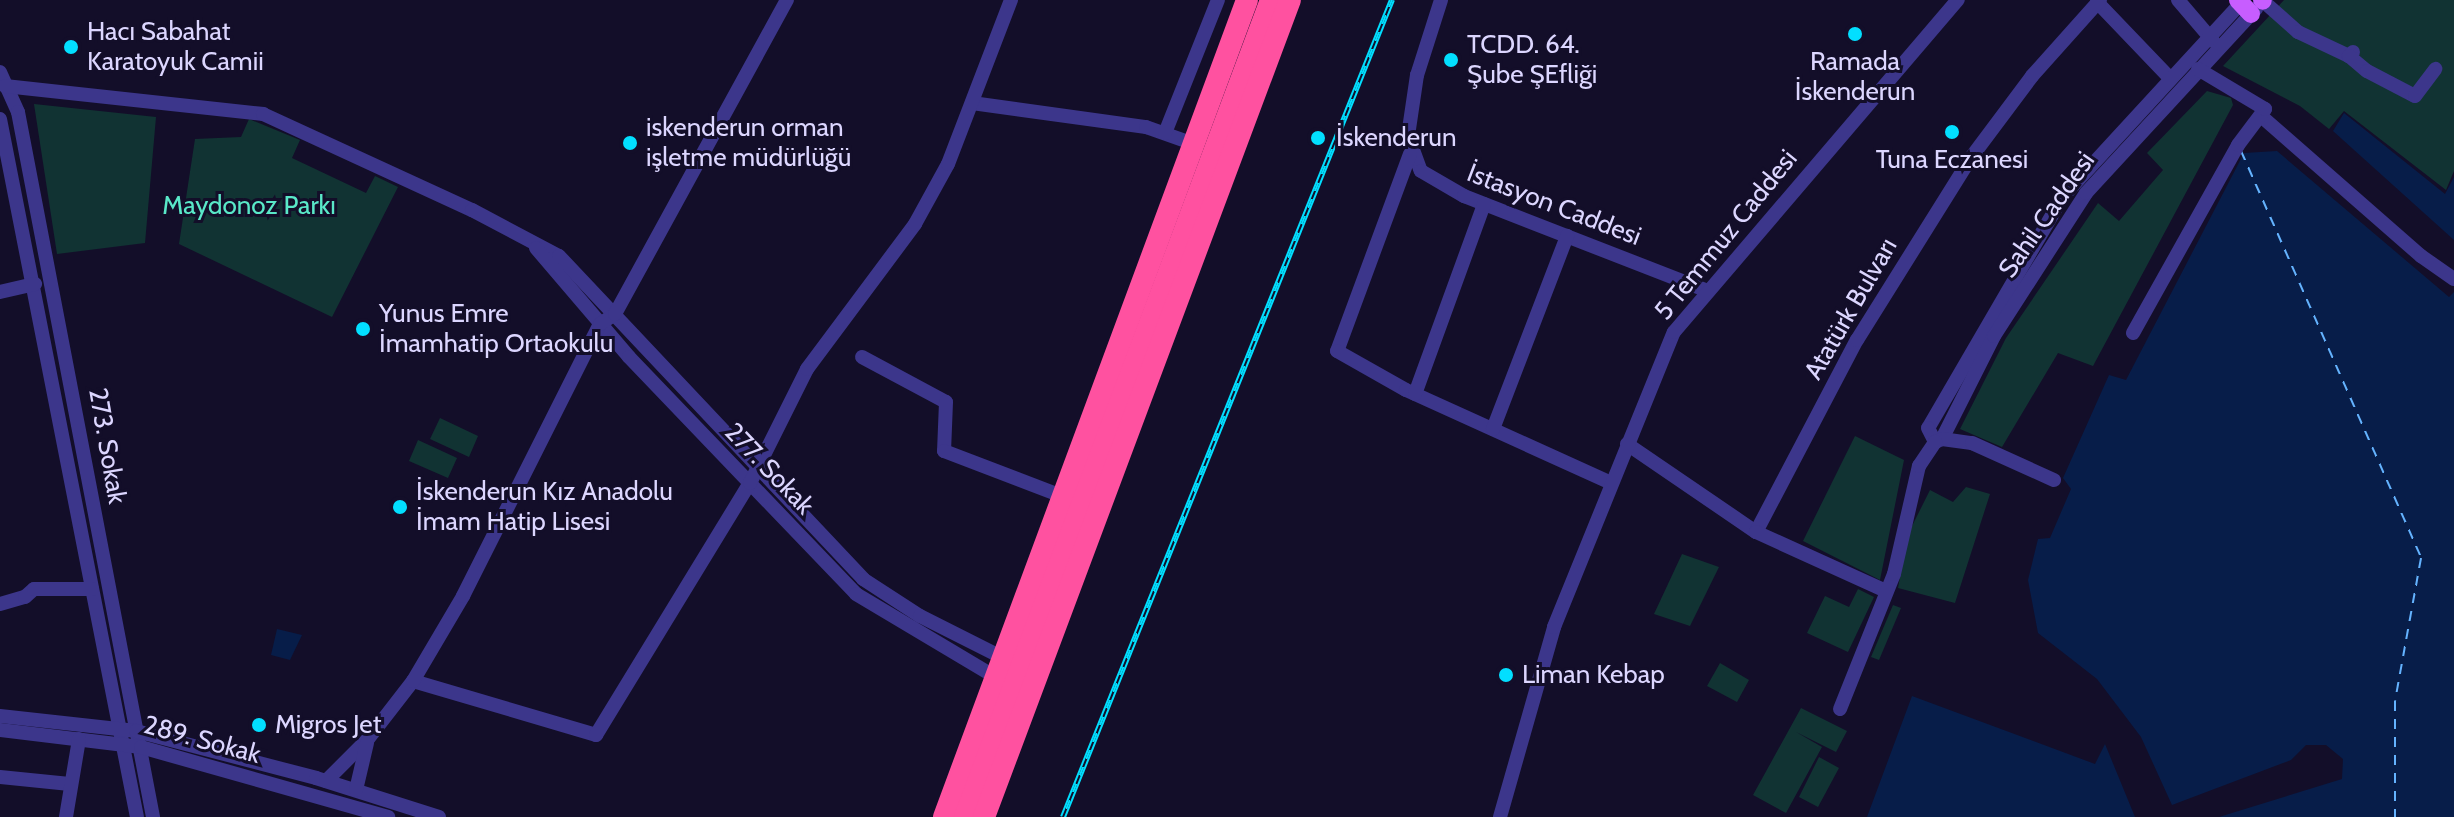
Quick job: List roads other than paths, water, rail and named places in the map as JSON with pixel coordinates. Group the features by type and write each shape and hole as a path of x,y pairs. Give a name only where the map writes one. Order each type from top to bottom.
{"highway":[{"path":"965,817 1062,496 1247,0"},
{"path":"944,817 1010,673 1271,0"},
{"path":"984,817 1290,0"}],"street":[{"path":"326,781 368,739 413,681 463,596 600,324 615,314 787,0"},
{"path":"413,681 596,735 750,483 756,464 807,369 915,224 948,164 1011,0"},
{"path":"1165,133 1218,0"},
{"path":"1441,0 1417,75 1408,136 1410,154 1337,351 1415,394 1611,483"},
{"name":"5 Temmuz Caddesi","path":"1500,817 1554,627 1674,332 1705,290 1958,0"},
{"path":"2178,0 2214,42"},
{"path":"2099,1 2170,78"},
{"name":"Atatürk Bulvarı","path":"1756,532 1857,340 1970,159 2032,76 2099,1"},
{"path":"2253,3 2298,32 2351,54 2415,96 2435,69"},
{"name":"Sahil Caddesi","path":"1938,440 1928,428 2062,198 2170,78 2214,42 2253,3"},
{"name":"Sahil Caddesi","path":"1840,709 1886,591 1919,466 1938,440 1994,336 2086,193 2198,69 2214,42"},
{"path":"2133,333 2238,145 2265,109 2198,69"},
{"name":"277. Sokak","path":"2,79 263,114 559,256 863,579 1010,673"},
{"name":"273. Sokak","path":"2,79 0,117 4,153 35,284 137,817"},
{"name":"273. Sokak","path":"2,79 18,112 153,817"},
{"path":"972,103 1080,115 1165,133 1194,144"},
{"path":"2261,116 2421,256 2454,279"},
{"name":"İstasyon Caddesi","path":"1410,154 1433,182 1705,290"},
{"path":"1415,394 1484,204"},
{"path":"1493,429 1567,236"},
{"name":"277. Sokak","path":"528,239 600,324 856,594 1010,673"},
{"path":"0,292 35,284"},
{"path":"862,357 946,402 944,451 1062,496"},
{"path":"1938,440 1972,443 2054,480"},
{"path":"1627,444 1756,532 1886,591"},
{"path":"0,604 25,597 34,589 92,589"},
{"path":"0,716 136,731 326,781 439,817"},
{"name":"289. Sokak","path":"0,730 141,747 388,817"},
{"path":"66,817 79,739"},
{"path":"356,790 368,739"},
{"path":"0,777 70,784"}],"water":[{"path":"2344,113 2445,194 2454,177 2454,240 2333,131"},
{"path":"2277,151 2449,297 2454,292 2454,817 2219,817 2342,779 2343,759 2326,745 2306,745 2291,760 2172,805 2141,737 2097,679 2038,633 2028,580 2038,539 2050,538 2071,489 2063,478 2109,375 2126,380 2244,153"},
{"path":"277,629 302,635 290,660 271,655"},
{"path":"1912,696 2095,764 2105,744 2135,817 1867,817"}],"railway":[{"path":"1063,817 1392,0"}],"place":[{"name":"Ramada İskenderun","path":"1855,34"},
{"name":"Hacı Sabahat Karatoyuk Camii","path":"71,47"},
{"name":"TCDD. 64. Şube ŞEfliği","path":"1451,60"},
{"name":"Tuna Eczanesi","path":"1952,132"},
{"name":"İskenderun","path":"1318,138"},
{"name":"iskenderun orman işletme müdürlüğü","path":"630,143"},
{"name":"Yunus Emre İmamhatip Ortaokulu","path":"363,329"},
{"name":"İskenderun Kız Anadolu İmam Hatip Lisesi","path":"400,507"},
{"name":"Liman Kebap","path":"1506,675"},
{"name":"Migros Jet","path":"259,725"}],"park label":[{"name":"Maydonoz Parkı","path":"249,206"}]}
